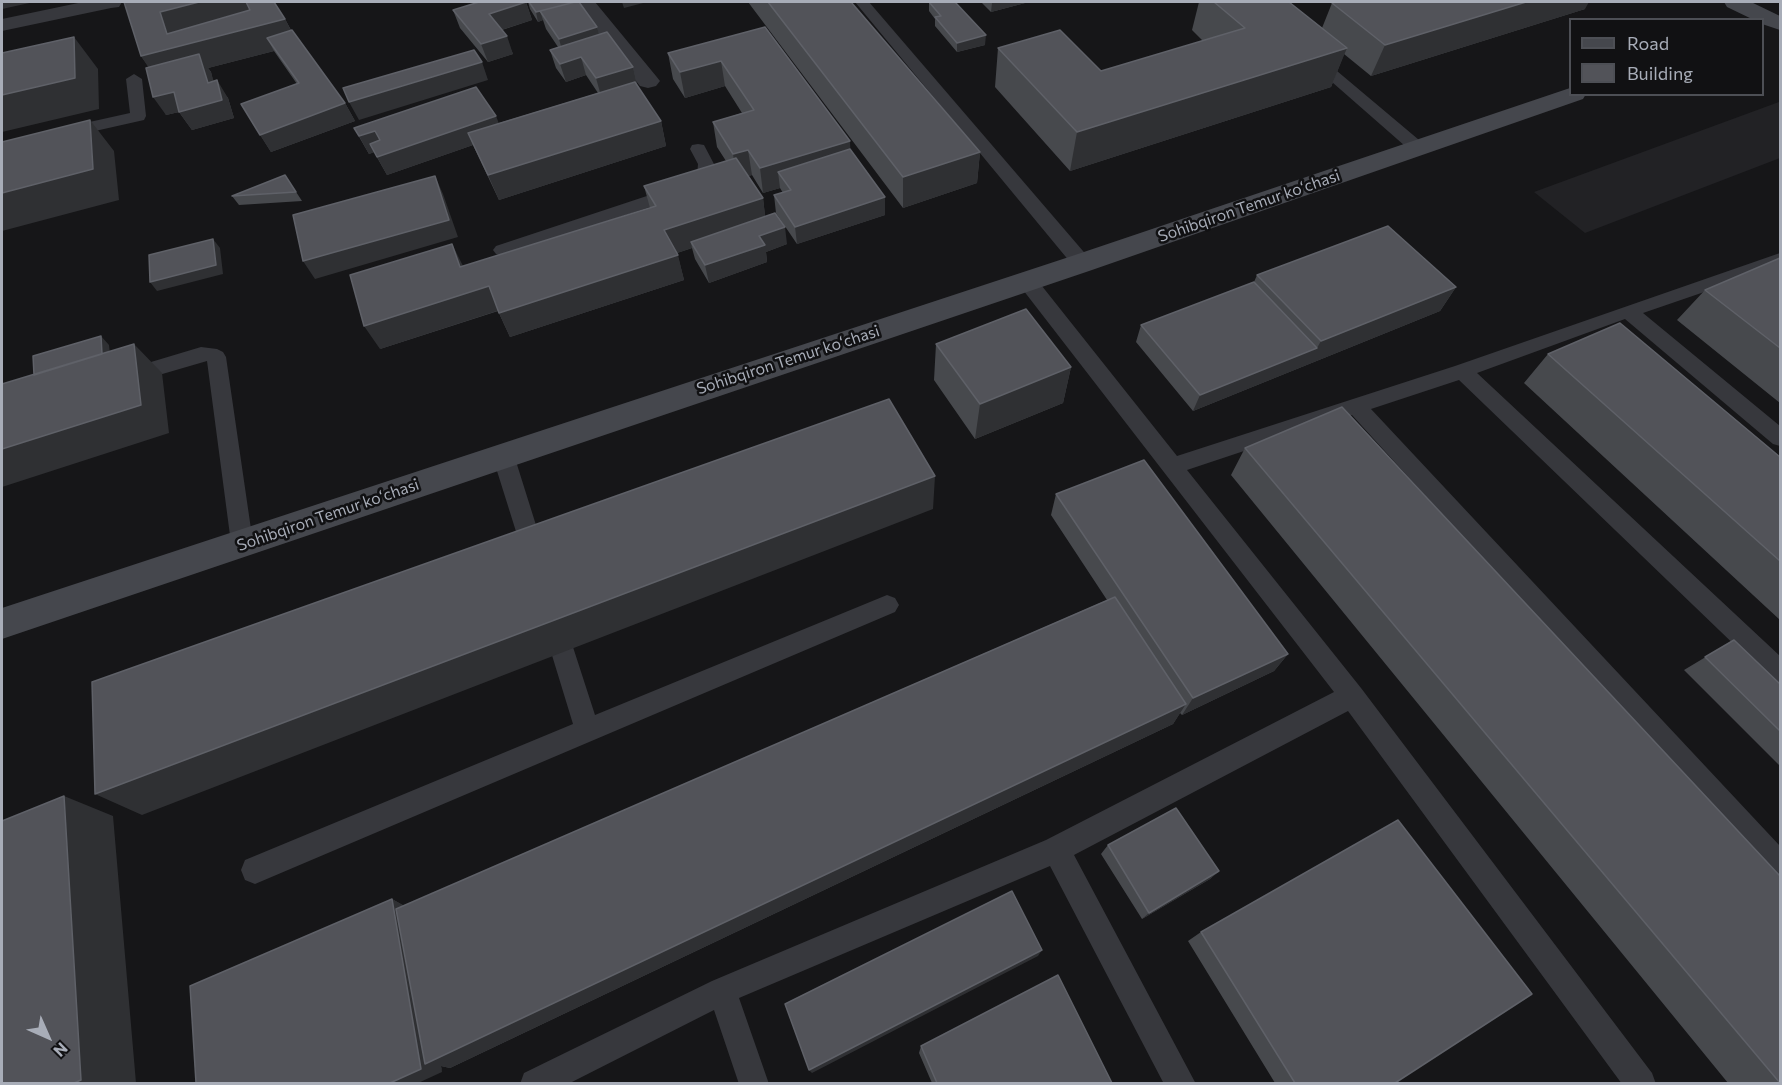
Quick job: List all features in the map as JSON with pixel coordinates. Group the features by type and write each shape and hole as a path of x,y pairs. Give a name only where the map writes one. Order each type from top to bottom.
{"main road":[{"path":"1735,2 1764,18"},
{"name":"Sohibqiron Temur koʻchasi","path":"2,624 1082,263 1569,96"}],"street":[{"path":"2,24 111,2"},
{"path":"584,2 648,81"}],"lane":[{"path":"862,2 1082,263"},
{"path":"1302,48 1419,149"},
{"path":"47,136 138,116 134,79"},
{"path":"502,250 686,189 705,179 706,164 698,149"},
{"path":"1173,466 1462,371 1780,259"},
{"path":"1027,281 1352,696 1641,1083"},
{"path":"1628,311 1780,438"},
{"path":"112,380 201,354 216,357 242,543"},
{"path":"1462,371 1780,672"},
{"path":"1356,405 1780,865"},
{"path":"503,455 536,563"},
{"path":"255,870 887,605"},
{"path":"563,652 588,731"},
{"path":"535,1083 722,991 1056,850 1352,696"},
{"path":"1056,850 1181,1083"},
{"path":"722,991 754,1083"}],"shaded area":[{"path":"1779,102 1780,158 1585,233 1534,192"}],"building":[{"path":"124,2 199,2 160,12 167,34 250,10 246,2 274,2 285,19 141,56"},
{"path":"479,2 526,2 489,14 507,36 481,44 453,10"},
{"path":"529,2 575,2 536,12"},
{"path":"579,2 597,27 559,39 540,11"},
{"path":"768,2 851,2 980,152 903,177"},
{"path":"929,2 955,2 986,35 957,43 935,17 941,16"},
{"path":"1214,2 1289,2 1347,48 1077,132 998,48 1060,30 1101,71 1245,28"},
{"path":"1526,2 1385,45 1332,3"},
{"path":"765,27 850,141 760,168 748,150 733,154 713,122 754,110 721,61 680,72 668,53"},
{"path":"292,30 345,103 260,135 241,104 299,83 267,38"},
{"path":"607,32 633,67 596,78 581,57 560,64 550,50"},
{"path":"74,37 75,78 2,95 2,53"},
{"path":"474,50 482,62 349,102 343,88"},
{"path":"199,54 208,83 217,80 222,100 179,112 174,92 153,97 146,68"},
{"path":"635,82 661,121 488,175 468,133"},
{"path":"476,87 496,116 377,157 370,144 380,140 375,131 359,136 354,128"},
{"path":"90,120 93,169 2,193 2,142"},
{"path":"850,149 885,197 795,227 774,195 791,190 778,172"},
{"path":"736,158 763,198 664,230 678,255 499,313 489,286 364,326 350,275 452,244 460,267 656,206 644,186"},
{"path":"285,175 296,192 232,196"},
{"path":"435,176 449,220 303,261 293,215"},
{"path":"775,213 785,227 759,236 765,245 705,265 691,242"},
{"path":"1388,226 1456,287 1321,341 1257,275"},
{"path":"213,239 216,265 150,282 149,255"},
{"path":"1780,258 1780,348 1705,290"},
{"path":"1254,282 1317,348 1200,395 1141,325"},
{"path":"1026,309 1071,367 980,404 936,344"},
{"path":"1620,323 1780,457 1780,561 1548,354"},
{"path":"101,336 102,354 34,375 33,356"},
{"path":"134,344 141,405 2,449 2,384"},
{"path":"889,399 935,476 95,794 92,682"},
{"path":"1342,407 1780,876 1780,1083 1245,448"},
{"path":"1144,460 1288,654 1193,698 1056,494"},
{"path":"1115,597 1186,704 425,1064 396,909"},
{"path":"1734,640 1780,684 1780,731 1705,657"},
{"path":"64,796 81,1080 74,1083 2,1083 2,821"},
{"path":"1176,808 1219,871 1149,913 1108,845"},
{"path":"1398,820 1532,994 1395,1083 1295,1083 1201,932"},
{"path":"1012,891 1042,950 809,1070 785,1004"},
{"path":"392,899 421,1069 390,1083 196,1083 190,986"},
{"path":"1058,975 1112,1083 937,1083 921,1046"}]}
